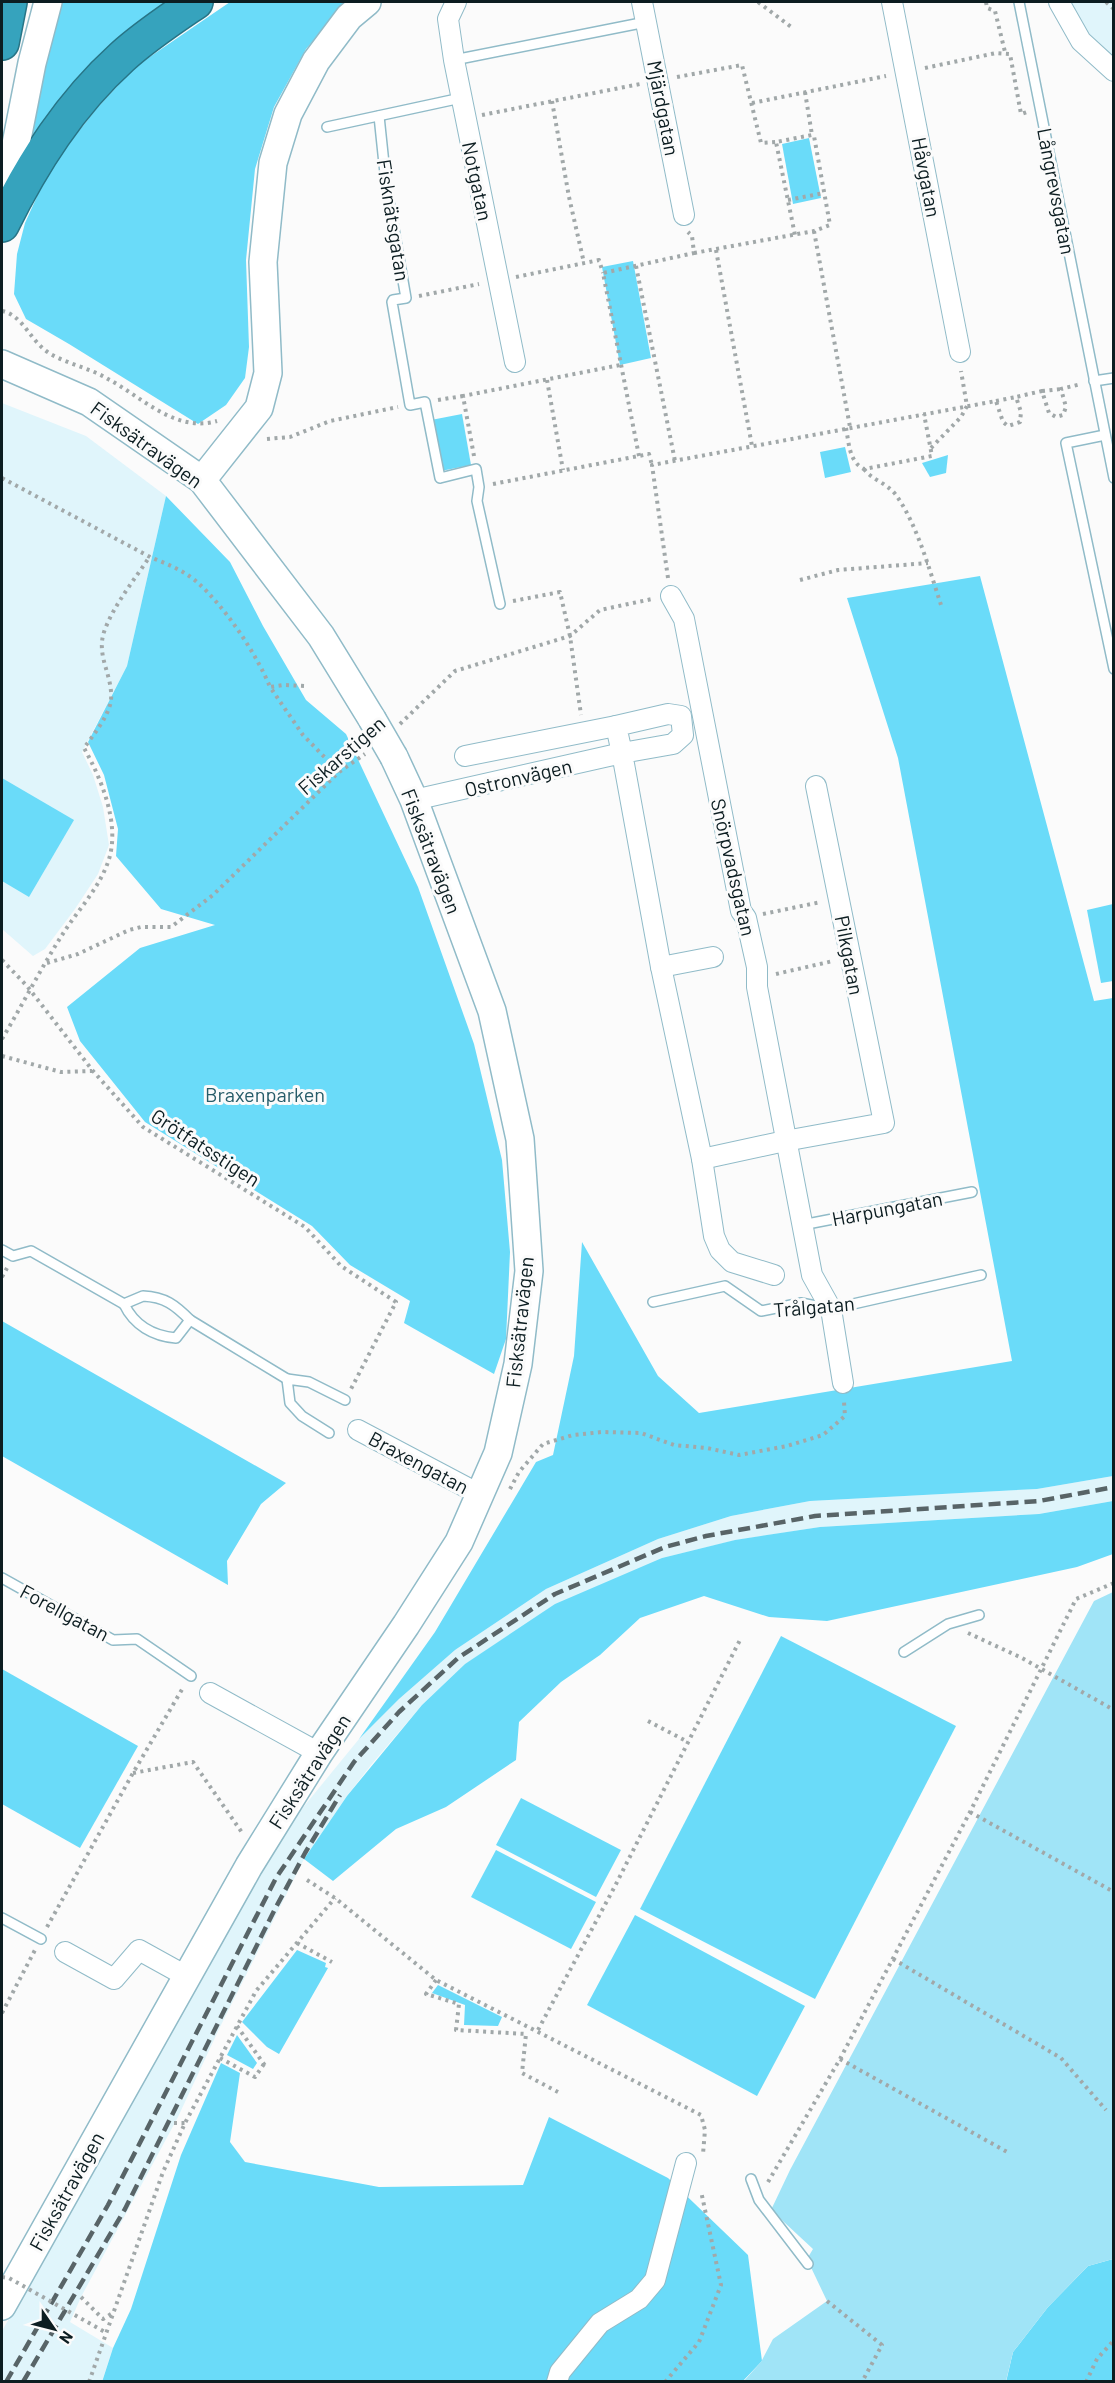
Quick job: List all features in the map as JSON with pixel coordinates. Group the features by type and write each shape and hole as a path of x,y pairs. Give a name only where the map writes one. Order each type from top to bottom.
{"highway":[{"path":"2,43 10,2"},
{"path":"2,225 22,183 51,137 82,97 122,57 196,2"}],"street":[{"path":"2,220 32,63 48,2"},
{"path":"202,480 240,435 259,408 268,374 263,262 273,164 288,114 316,61 349,17 367,2"},
{"name":"Notgatan","path":"456,2 448,19 454,60 515,362"},
{"name":"Mjärdgatan","path":"642,2 684,214"},
{"name":"Håvgatan","path":"892,2 960,352"},
{"path":"1059,2 1081,41 1113,71"},
{"name":"Fisksätravägen","path":"2,364 89,402 202,480 321,636 383,724 492,1011 520,1138 529,1271 518,1364 498,1454 459,1542 319,1753 249,1866 2,2306"},
{"name":"Snörpvadsgatan","path":"671,596 684,619 741,911 746,918 758,967 757,987 812,1275 831,1309 843,1383"},
{"name":"Ostronvägen","path":"414,801 622,753 673,744 683,735 681,716 668,714 465,756"},
{"path":"616,726 661,967 702,1160 714,1236 720,1250 732,1262 774,1275"},
{"name":"Pilkgatan","path":"785,1141 885,1123 816,786"},
{"path":"661,967 713,957"},
{"path":"702,1160 785,1141"},
{"name":"Braxengatan","path":"358,1430 479,1494"},
{"path":"210,1693 319,1753"},
{"path":"65,1952 114,1979 139,1950 186,1976"},
{"path":"557,2382 560,2372 600,2322 639,2299 655,2280 694,2163"}],"lane":[{"name":"Långrevsgatan","path":"1019,2 1113,478"},
{"path":"454,60 646,22"},
{"path":"327,127 461,98"},
{"name":"Fisknätsgatan","path":"379,116 386,183 406,298 392,302 410,405"},
{"path":"1094,381 1113,378"},
{"path":"410,405 425,402 440,478 476,469 479,486 477,501 500,604"},
{"path":"1105,435 1066,443 1113,669"},
{"name":"Harpungatan","path":"802,1225 972,1192"},
{"path":"2,1250 13,1256 31,1251 124,1304 129,1315 158,1337 176,1338 183,1332 190,1320"},
{"name":"Trålgatan","path":"653,1302 725,1286 761,1311 801,1303 831,1309 981,1275"},
{"path":"124,1304 142,1296 158,1297 179,1308 190,1320 287,1379 309,1382 345,1400"},
{"path":"287,1379 290,1403 302,1416 328,1432"},
{"name":"Forellgatan","path":"2,1578 113,1640 137,1639 191,1676"},
{"path":"904,1652 948,1624 979,1615"},
{"path":"2,1918 41,1939"},
{"path":"751,2179 759,2200 808,2264"}],"path":[{"path":"758,2 794,29"},
{"path":"986,2 987,8 995,11 1005,52"},
{"path":"1106,2 1113,9"},
{"path":"752,103 901,73 907,74 912,71 1005,52 1010,54 1021,114 1040,109"},
{"path":"465,119 742,65 761,143 812,135"},
{"path":"639,456 603,273 694,253 814,231 830,225 804,92"},
{"path":"552,101 569,197 584,263"},
{"path":"776,142 795,235"},
{"path":"788,200 824,193"},
{"path":"684,214 694,253"},
{"path":"814,231 852,458 857,466 864,469 868,475 882,482 894,492 903,506 928,563 942,608"},
{"path":"716,250 752,446"},
{"path":"636,266 675,460"},
{"path":"2,311 13,313 36,342 49,352 108,379 158,412 184,422 220,421 255,445 268,438 290,438 330,421 410,405"},
{"path":"930,448 961,417 967,406 960,352"},
{"path":"425,402 620,365"},
{"path":"547,380 563,470"},
{"path":"652,465 1094,381"},
{"path":"1042,391 1049,413 1056,417 1063,415 1066,406 1061,389"},
{"path":"463,396 476,469"},
{"path":"996,400 1003,422 1008,426 1014,425 1020,422 1021,412 1016,396"},
{"path":"864,469 932,456 924,414"},
{"path":"479,486 649,454 671,596"},
{"path":"2,478 173,566 196,581 219,606 303,735 339,772"},
{"path":"2,1039 64,932 97,886 108,862 113,842 109,815 97,772 84,748 101,724 111,701 109,676 101,654 104,632 150,556"},
{"path":"800,580 838,570 928,563"},
{"path":"500,604 560,592 570,636 583,730"},
{"name":"Fiskarstigen","path":"383,724 455,671 570,636 600,610 671,596"},
{"path":"270,687 304,686"},
{"name":"Fiskarstigen","path":"46,963 78,954 129,930 141,927 171,927 213,895 339,772 368,751"},
{"path":"746,918 839,898"},
{"path":"757,978 851,957"},
{"name":"Grötfatsstigen","path":"2,960 30,991 93,1071 143,1127 305,1227 341,1266 396,1302 345,1400"},
{"path":"2,1056 61,1072 93,1071"},
{"path":"508,1493 519,1472 543,1444 573,1435 602,1432 641,1433 674,1445 707,1448 740,1455 814,1438 823,1435 845,1416 843,1383"},
{"path":"765,2187 840,2060 970,1812 1076,1599 1113,1583"},
{"path":"948,1624 1017,1654 1113,1710"},
{"path":"538,2030 741,1638"},
{"path":"2,2013 133,1773 191,1676"},
{"path":"648,1721 688,1742"},
{"path":"133,1773 193,1762 243,1835"},
{"path":"970,1812 1113,1892"},
{"path":"307,1880 335,1898 436,1980 701,2115 705,2130 694,2163"},
{"path":"89,2382 163,2172 185,2123 256,1991 335,1898"},
{"path":"297,1943 332,1962"},
{"path":"892,1959 1061,2058 1106,2110"},
{"path":"436,1980 426,1994 459,2004 456,2030 526,2034 522,2073 558,2092"},
{"path":"220,2058 255,2077 265,2066 237,2026"},
{"path":"840,2060 1009,2153"},
{"path":"174,2123 185,2123"},
{"path":"665,2382 699,2342 721,2285 700,2188"},
{"path":"2,2277 9,2278 105,2332"},
{"path":"81,2297 103,2319 112,2312"},
{"path":"827,2301 882,2345 862,2382"},
{"path":"1086,2382 1097,2360 1113,2340"}],"shaded area":[{"path":"1071,2 1113,2 1113,55 1088,35"},
{"path":"2,403 86,436 166,496 127,666 82,752 93,775 103,807 109,845 98,874 75,909 45,949 33,956 2,929"},
{"path":"1113,1476 1113,1501 1039,1514 820,1527 736,1540 662,1558 465,1664 422,1705 371,1765 304,1859 178,2117 81,2297 70,2322 113,2348 102,2381 2,2382 2,2331 283,1832 359,1739 399,1699 455,1650 546,1589 658,1539 731,1516 810,1501 1037,1489"},
{"path":"1113,1592 1113,2259 1088,2266 1048,2307 1013,2352 1006,2381 743,2382 761,2362 773,2339 827,2301 807,2259 813,2249 771,2210 790,2170 1094,1601"}],"green space":[{"path":"59,2 173,2 84,74 51,110 22,156"},
{"path":"230,2 347,2 306,49 274,107 255,169 246,260 249,347 245,378 226,405 198,424 26,319 14,294 17,254 25,223 50,168 97,108 135,67"},
{"path":"809,138 821,198 793,204 782,144"},
{"path":"633,261 651,358 620,365 602,267"},
{"path":"462,414 471,465 441,471 431,420"},
{"path":"845,447 851,472 825,478 820,452"},
{"path":"948,455 946,473 930,477 922,463"},
{"name":"Braxenparken","path":"166,496 230,562 263,626 306,700 346,734 418,887 474,1044 502,1160 510,1252 506,1339 494,1374 404,1323 410,1301 350,1265 312,1226 145,1122 80,1041 67,1007 140,948 215,925 161,909 116,856 118,829 104,775 88,742 127,666"},
{"path":"980,576 1094,1001 1113,998 1113,1476 1037,1489 810,1501 731,1516 658,1539 546,1589 455,1650 399,1699 359,1739 435,1632 536,1462 553,1455 574,1356 582,1242 658,1376 699,1413 1012,1361 898,758 847,598"},
{"path":"2,778 74,820 29,897 2,881"},
{"path":"1113,904 1113,981 1101,983 1087,910"},
{"path":"2,1321 286,1483 261,1504 227,1561 228,1585 2,1456"},
{"path":"1113,1501 1113,1554 1077,1567 827,1621 769,1617 704,1596 640,1618 600,1655 561,1682 519,1722 516,1760 446,1807 396,1829 333,1881 304,1859 347,1796 422,1705 465,1664 555,1604 662,1558 735,1540 820,1527 1039,1514"},
{"path":"781,1636 956,1726 815,1999 640,1909"},
{"path":"2,1669 138,1746 80,1848 2,1804"},
{"path":"521,1798 621,1850 596,1897 496,1845"},
{"path":"496,1850 596,1902 571,1949 471,1897"},
{"path":"635,1915 805,2006 757,2096 587,2005"},
{"path":"297,1950 326,1963 325,1967 328,1968 279,2054 267,2047 242,2022"},
{"path":"438,1985 502,2017 498,2026 464,2025 465,2005 432,1993"},
{"path":"237,2035 257,2063 253,2069 227,2055"},
{"path":"221,2063 240,2073 230,2142 245,2162 379,2187 523,2185 549,2117 668,2178 748,2255 762,2361 742,2382 102,2382 113,2348 131,2309 181,2155"},
{"path":"1113,2259 1113,2381 1006,2382 1013,2352 1048,2307 1088,2266"}],"railway":[{"path":"6,2382 108,2205 276,1878 354,1762 399,1712 458,1658 555,1594 665,1547 706,1536 815,1516 1039,1501 1114,1487"},
{"path":"23,2382 125,2209 275,1909 340,1795"}]}
